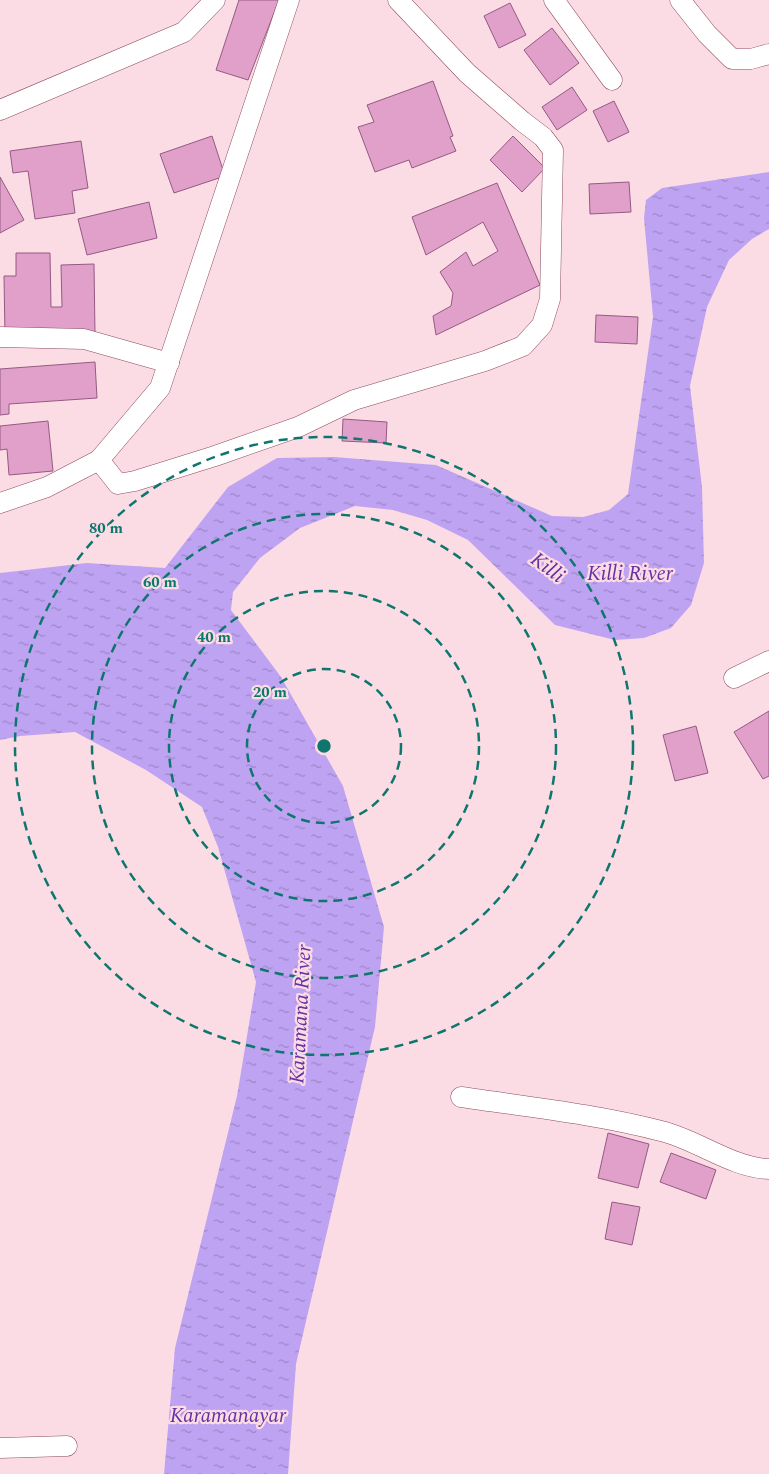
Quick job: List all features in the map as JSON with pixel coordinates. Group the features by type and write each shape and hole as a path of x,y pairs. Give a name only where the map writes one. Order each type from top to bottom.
{"street":[{"path":"0,110 184,32 215,0"},
{"path":"0,503 47,487 99,460 160,388 289,0"},
{"path":"99,460 118,484 135,482 298,427 354,400 485,361 523,346 542,325 550,299 553,150 543,137 522,122 467,73 398,0"},
{"path":"554,0 612,80"},
{"path":"680,0 707,34 732,59 752,59 769,54"},
{"path":"0,337 84,339 169,363"},
{"path":"734,678 769,661"},
{"path":"461,1097 598,1118 663,1131 713,1154 769,1170"},
{"path":"0,1448 68,1446"}],"water":[{"path":"769,172 769,229 752,239 729,260 707,307 690,386 702,487 704,563 691,605 671,628 644,638 615,640 555,625 468,540 427,520 393,510 355,506 300,528 260,558 233,592 231,610 281,677 343,786 384,927 375,1027 296,1364 288,1474 164,1474 175,1348 237,1096 256,982 218,847 202,807 146,770 75,732 20,736 0,740 0,573 87,563 165,568 228,487 277,458 334,457 436,465 552,516 583,517 609,510 628,494 653,317 644,218 646,200 662,188"}],"building":[{"path":"239,0 279,0 248,80 216,70"},
{"path":"510,3 526,35 499,48 484,16"},
{"path":"552,28 579,63 550,85 524,50"},
{"path":"433,81 453,136 450,137 456,151 412,168 409,160 375,172 358,127 374,122 367,105"},
{"path":"572,87 587,110 557,130 542,107"},
{"path":"614,101 629,132 608,142 593,111"},
{"path":"212,136 225,176 174,193 160,154"},
{"path":"513,136 545,168 522,192 490,160"},
{"path":"81,141 88,188 72,191 75,213 35,219 28,171 13,173 10,151"},
{"path":"0,177 24,220 0,233"},
{"path":"629,182 631,212 590,214 589,184"},
{"path":"497,183 540,285 436,335 433,316 451,306 453,293 440,272 466,252 473,266 498,251 483,222 426,255 412,217"},
{"path":"149,202 157,238 87,255 78,219"},
{"path":"16,253 50,253 51,307 62,307 61,265 94,264 95,335 5,336 4,276 16,276"},
{"path":"596,315 638,317 637,344 595,342"},
{"path":"95,362 97,398 9,404 9,414 0,415 0,369"},
{"path":"343,419 387,422 386,443 342,441"},
{"path":"48,421 53,471 9,475 7,449 0,450 0,426"},
{"path":"769,711 769,776 763,779 734,732"},
{"path":"696,726 708,773 675,781 663,735"},
{"path":"608,1133 649,1144 638,1188 598,1178"},
{"path":"671,1153 716,1170 706,1199 660,1182"},
{"path":"612,1202 640,1207 632,1245 605,1239"}],"water label":[{"name":"Killi","path":"548,567"},
{"name":"Killi River","path":"630,573"},
{"name":"Karamana River","path":"300,1014"},
{"name":"Karamanayar","path":"228,1415"}]}
